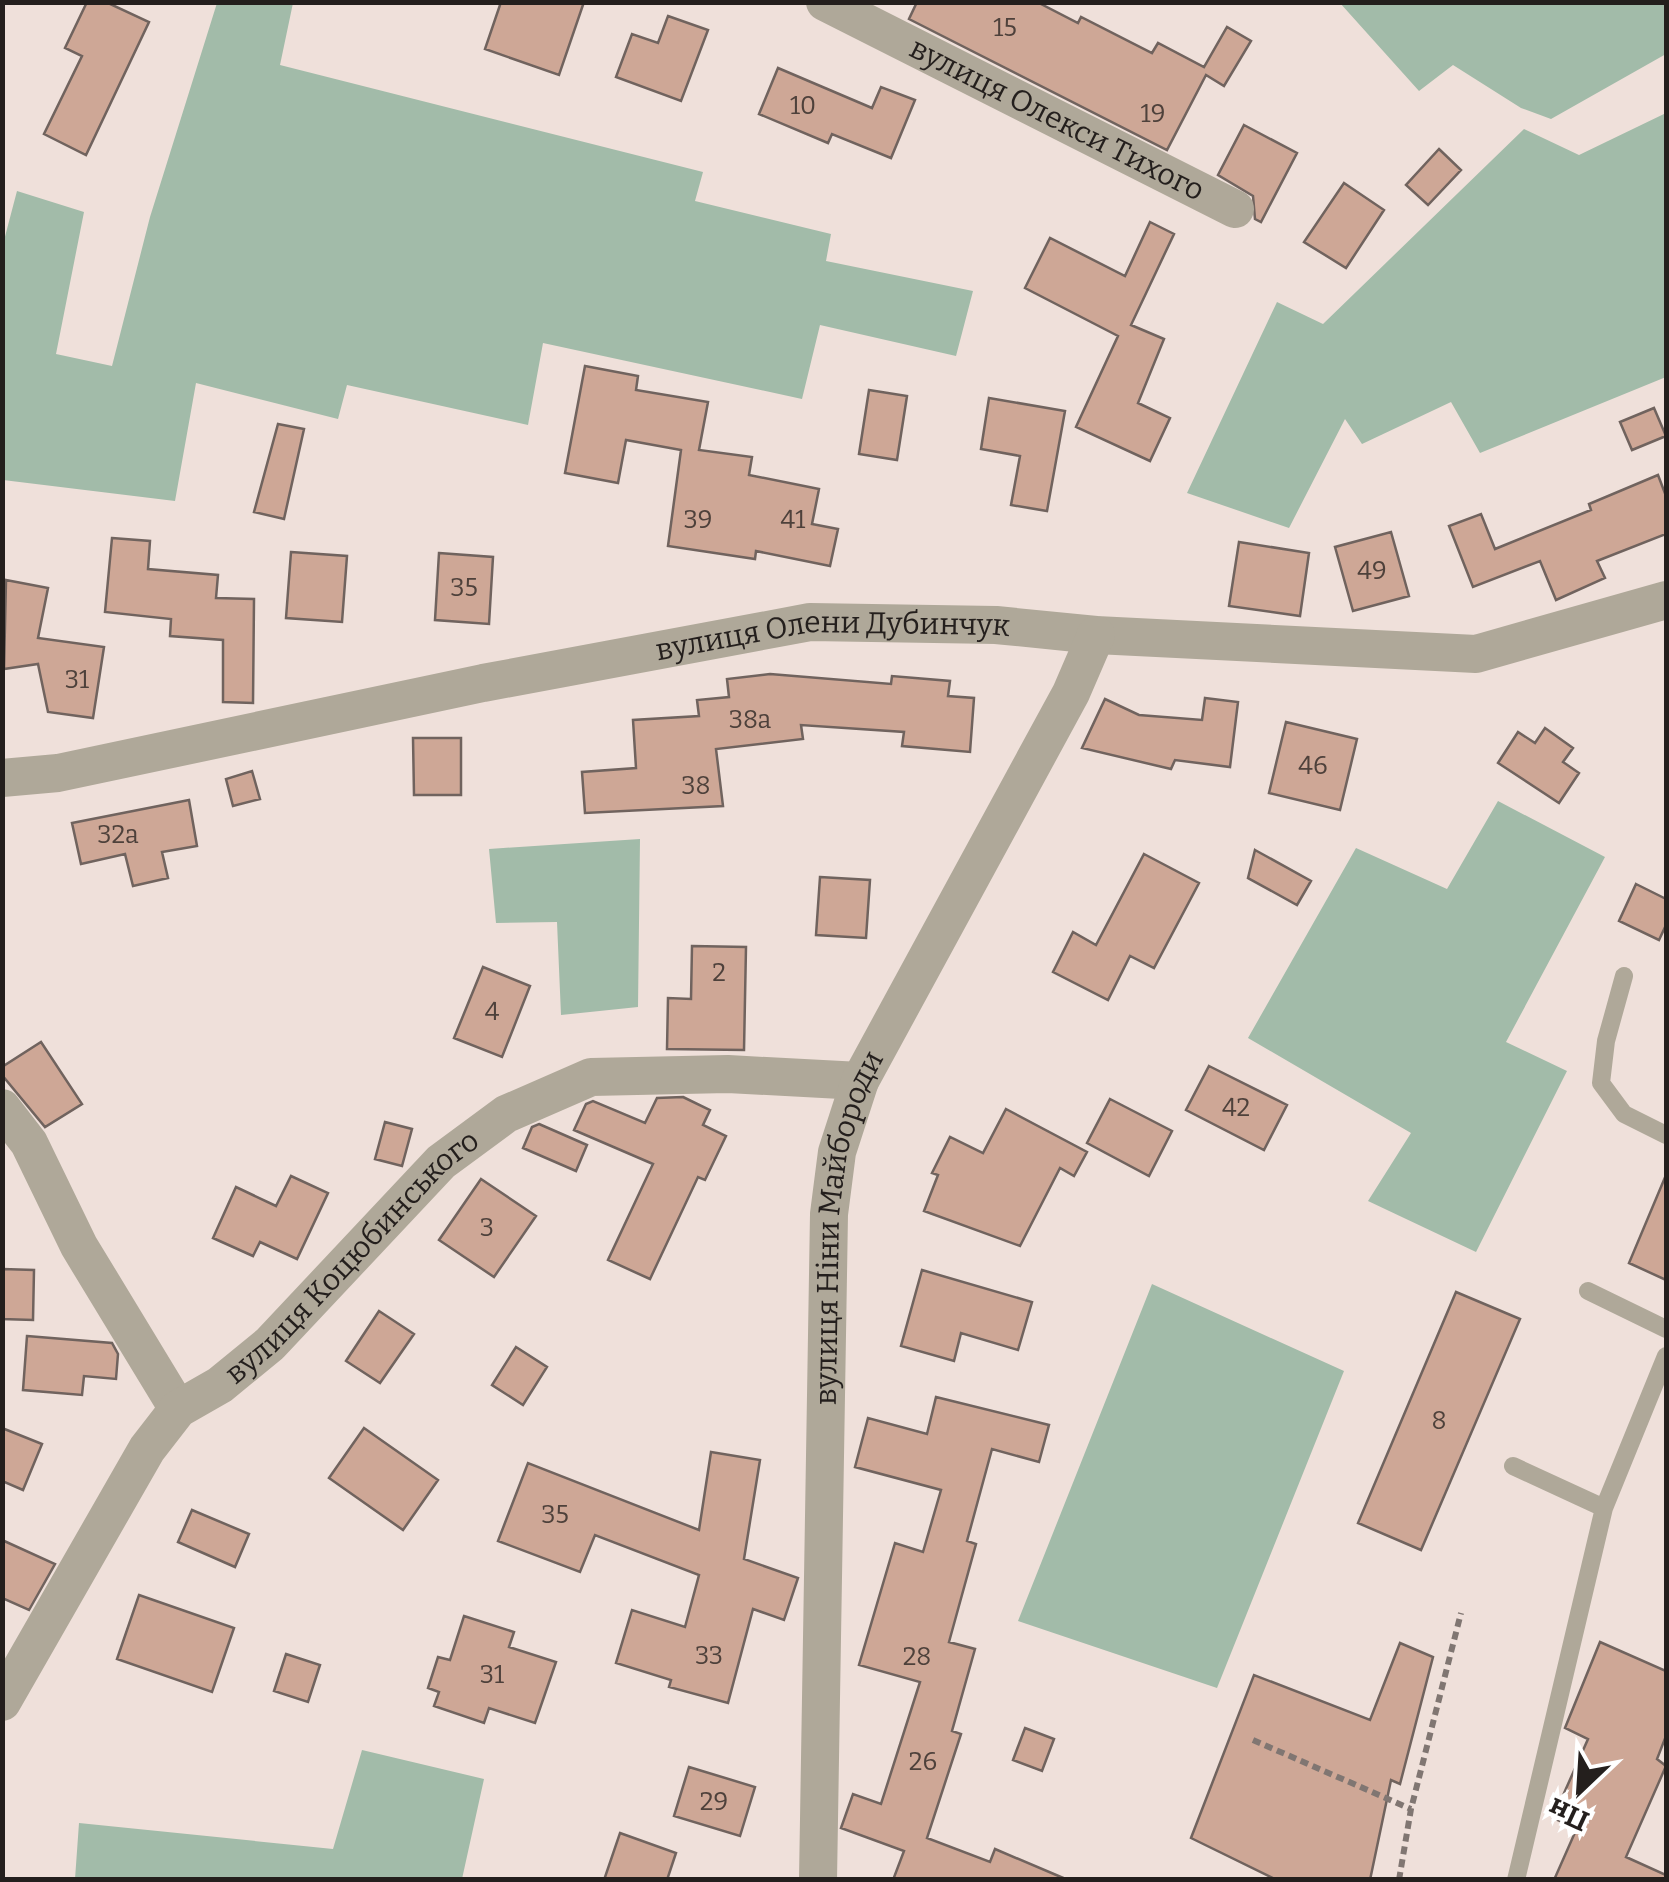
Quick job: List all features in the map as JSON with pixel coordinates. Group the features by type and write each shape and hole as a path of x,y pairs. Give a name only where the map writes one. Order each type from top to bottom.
{"street":[{"name":"вулиця Олекси Тихого","path":"824,2 1234,209"},
{"name":"вулиця Олени Дубинчук","path":"2,778 58,772 483,683 810,622 996,625 1096,635 1476,654 1666,600"},
{"name":"вулиця Ніни Майбороди","path":"818,1880 829,1214 836,1152 860,1082 1071,692 1096,635"},
{"name":"вулиця Коцюбинського","path":"2,1702 147,1449 178,1408 220,1385 270,1344 441,1162 506,1114 591,1077 728,1074 860,1082"},
{"path":"2,1108 30,1143 79,1246 178,1408"}],"lane":[{"path":"1624,976 1606,1041 1601,1083 1624,1114 1666,1135"},
{"path":"1588,1290 1666,1329"},
{"path":"1516,1880 1604,1508 1666,1356"},
{"path":"1514,1466 1604,1508"}],"path":[{"path":"1398,1880 1411,1808 1460,1613"},
{"path":"1254,1740 1411,1808"}],"green space":[{"path":"217,3 293,3 280,65 703,172 695,201 831,234 826,261 973,291 956,356 820,325 802,399 543,343 528,425 347,385 338,419 196,383 175,501 3,480 2,248 17,191 84,212 56,354 112,366 150,217"},
{"path":"1340,3 1666,3 1666,54 1551,119 1521,108 1453,65 1419,91"},
{"path":"1666,113 1666,377 1480,453 1451,402 1362,444 1345,419 1289,528 1187,493 1277,302 1323,324 1524,129 1579,155"},
{"path":"1498,801 1605,857 1506,1042 1567,1071 1476,1252 1368,1201 1411,1133 1248,1038 1356,848 1447,889"},
{"path":"640,839 638,1007 561,1015 557,922 496,923 489,849"},
{"path":"1152,1284 1344,1371 1217,1688 1018,1621"},
{"path":"362,1750 484,1779 462,1879 75,1879 79,1823 333,1849"}],"building":[{"path":"87,2 106,2 149,22 86,155 44,134 82,56 65,48"},
{"path":"501,2 584,2 559,75 485,49"},
{"path":"917,2 1037,2 1078,23 1081,17 1152,53 1158,43 1204,67 1227,27 1251,41 1224,86 1206,75 1167,150 909,19"},
{"path":"668,16 708,30 681,101 616,77 632,34 658,43"},
{"path":"778,68 872,108 881,87 915,100 891,158 832,134 828,143 759,114"},
{"path":"1244,125 1297,153 1261,222 1255,219 1253,196 1218,175"},
{"path":"1439,149 1461,170 1428,205 1406,185"},
{"path":"1344,183 1384,210 1346,268 1304,242"},
{"path":"1150,222 1174,234 1131,325 1164,339 1138,403 1170,418 1150,461 1076,427 1118,336 1025,288 1050,238 1125,276"},
{"path":"585,366 638,376 636,390 708,402 699,450 752,457 749,475 819,489 812,524 838,529 830,566 756,551 755,559 668,546 681,450 626,440 618,483 565,473"},
{"path":"869,390 907,396 897,460 859,454"},
{"path":"989,398 1065,411 1047,511 1011,505 1020,456 981,449"},
{"path":"1654,408 1666,436 1632,450 1620,422"},
{"path":"278,424 304,429 284,519 254,512"},
{"path":"1658,475 1666,496 1666,534 1597,561 1605,578 1556,600 1540,561 1473,587 1449,526 1481,514 1495,549 1591,510 1589,504"},
{"path":"1391,532 1409,596 1353,611 1335,547"},
{"path":"112,538 150,541 148,569 218,575 216,598 254,599 253,703 223,702 223,640 170,636 171,619 105,612"},
{"path":"1239,542 1309,553 1300,616 1229,606"},
{"path":"291,552 347,556 342,622 286,618"},
{"path":"439,553 493,557 489,624 435,620"},
{"path":"6,580 48,588 38,638 104,647 93,718 48,712 38,664 4,669"},
{"path":"770,674 891,684 892,676 950,681 948,696 974,698 970,752 902,746 904,732 801,725 803,739 716,749 723,806 585,813 582,772 636,768 633,720 699,716 697,700 729,697 727,679"},
{"path":"1205,698 1238,702 1230,767 1175,760 1171,769 1082,748 1105,699 1139,715 1202,720"},
{"path":"1286,722 1357,739 1340,810 1269,793"},
{"path":"1545,728 1573,748 1563,762 1579,773 1559,803 1498,763 1518,732 1535,743"},
{"path":"413,738 461,738 461,795 414,795"},
{"path":"252,771 260,799 233,806 226,779"},
{"path":"189,800 197,846 162,852 168,878 133,886 125,854 81,864 72,823"},
{"path":"1255,850 1311,881 1297,905 1248,878"},
{"path":"1144,854 1199,883 1154,968 1130,956 1108,1000 1053,972 1073,932 1096,945"},
{"path":"820,877 870,880 866,938 816,935"},
{"path":"1636,884 1666,899 1666,925 1659,940 1619,921"},
{"path":"692,946 746,947 744,1050 667,1049 668,998 691,999"},
{"path":"483,967 530,986 502,1057 454,1038"},
{"path":"41,1042 82,1104 45,1127 2,1075 2,1067"},
{"path":"1209,1066 1287,1105 1264,1150 1186,1110"},
{"path":"683,1097 710,1110 703,1125 726,1136 705,1180 698,1177 650,1279 608,1260 653,1164 574,1130 586,1104 593,1101 645,1123 657,1098"},
{"path":"1110,1099 1172,1131 1149,1176 1087,1143"},
{"path":"1006,1109 1087,1152 1074,1176 1060,1168 1020,1246 924,1211 938,1175 932,1173 950,1137 983,1153"},
{"path":"385,1122 412,1129 402,1166 375,1159"},
{"path":"539,1124 587,1145 576,1171 523,1148 532,1127"},
{"path":"1666,1175 1666,1280 1629,1263"},
{"path":"291,1176 328,1193 297,1259 260,1242 253,1256 213,1238 236,1187 276,1206"},
{"path":"481,1179 536,1216 494,1277 439,1240"},
{"path":"2,1269 34,1270 33,1320 2,1319"},
{"path":"922,1270 1032,1302 1018,1350 961,1333 954,1361 901,1346"},
{"path":"1456,1292 1520,1319 1421,1550 1358,1523"},
{"path":"379,1311 414,1334 380,1383 346,1361"},
{"path":"27,1336 112,1343 118,1354 116,1379 84,1376 82,1395 23,1390"},
{"path":"516,1347 547,1367 523,1405 492,1385"},
{"path":"936,1397 1049,1425 1039,1462 992,1449 967,1541 976,1544 949,1642 975,1649 952,1731 961,1734 927,1838 990,1862 995,1849 1068,1880 893,1880 904,1851 841,1828 853,1794 881,1804 920,1682 859,1665 895,1543 923,1552 941,1490 855,1467 868,1418 927,1434"},
{"path":"2,1428 42,1444 23,1490 2,1481"},
{"path":"364,1428 438,1480 403,1530 329,1478"},
{"path":"711,1452 760,1460 744,1559 798,1578 784,1620 753,1609 728,1703 669,1687 671,1680 616,1663 632,1610 685,1627 699,1575 595,1535 580,1572 498,1541 528,1463 699,1530"},
{"path":"192,1510 249,1534 235,1567 178,1542"},
{"path":"2,1540 55,1564 29,1610 2,1598"},
{"path":"139,1595 234,1628 212,1692 117,1659"},
{"path":"464,1616 514,1632 509,1647 556,1662 535,1723 489,1708 484,1723 434,1706 439,1692 428,1688 438,1657 450,1660"},
{"path":"1600,1642 1666,1671 1666,1736 1657,1759 1666,1766 1626,1857 1666,1875 1666,1880 1554,1880 1577,1828 1553,1818 1588,1739 1565,1728"},
{"path":"1400,1643 1433,1657 1400,1784 1391,1780 1370,1880 1277,1880 1191,1838 1254,1675 1370,1720"},
{"path":"286,1654 320,1665 308,1702 274,1691"},
{"path":"1025,1728 1054,1739 1042,1771 1013,1760"},
{"path":"689,1767 755,1787 740,1836 674,1816"},
{"path":"620,1833 676,1853 667,1880 604,1880"}]}
